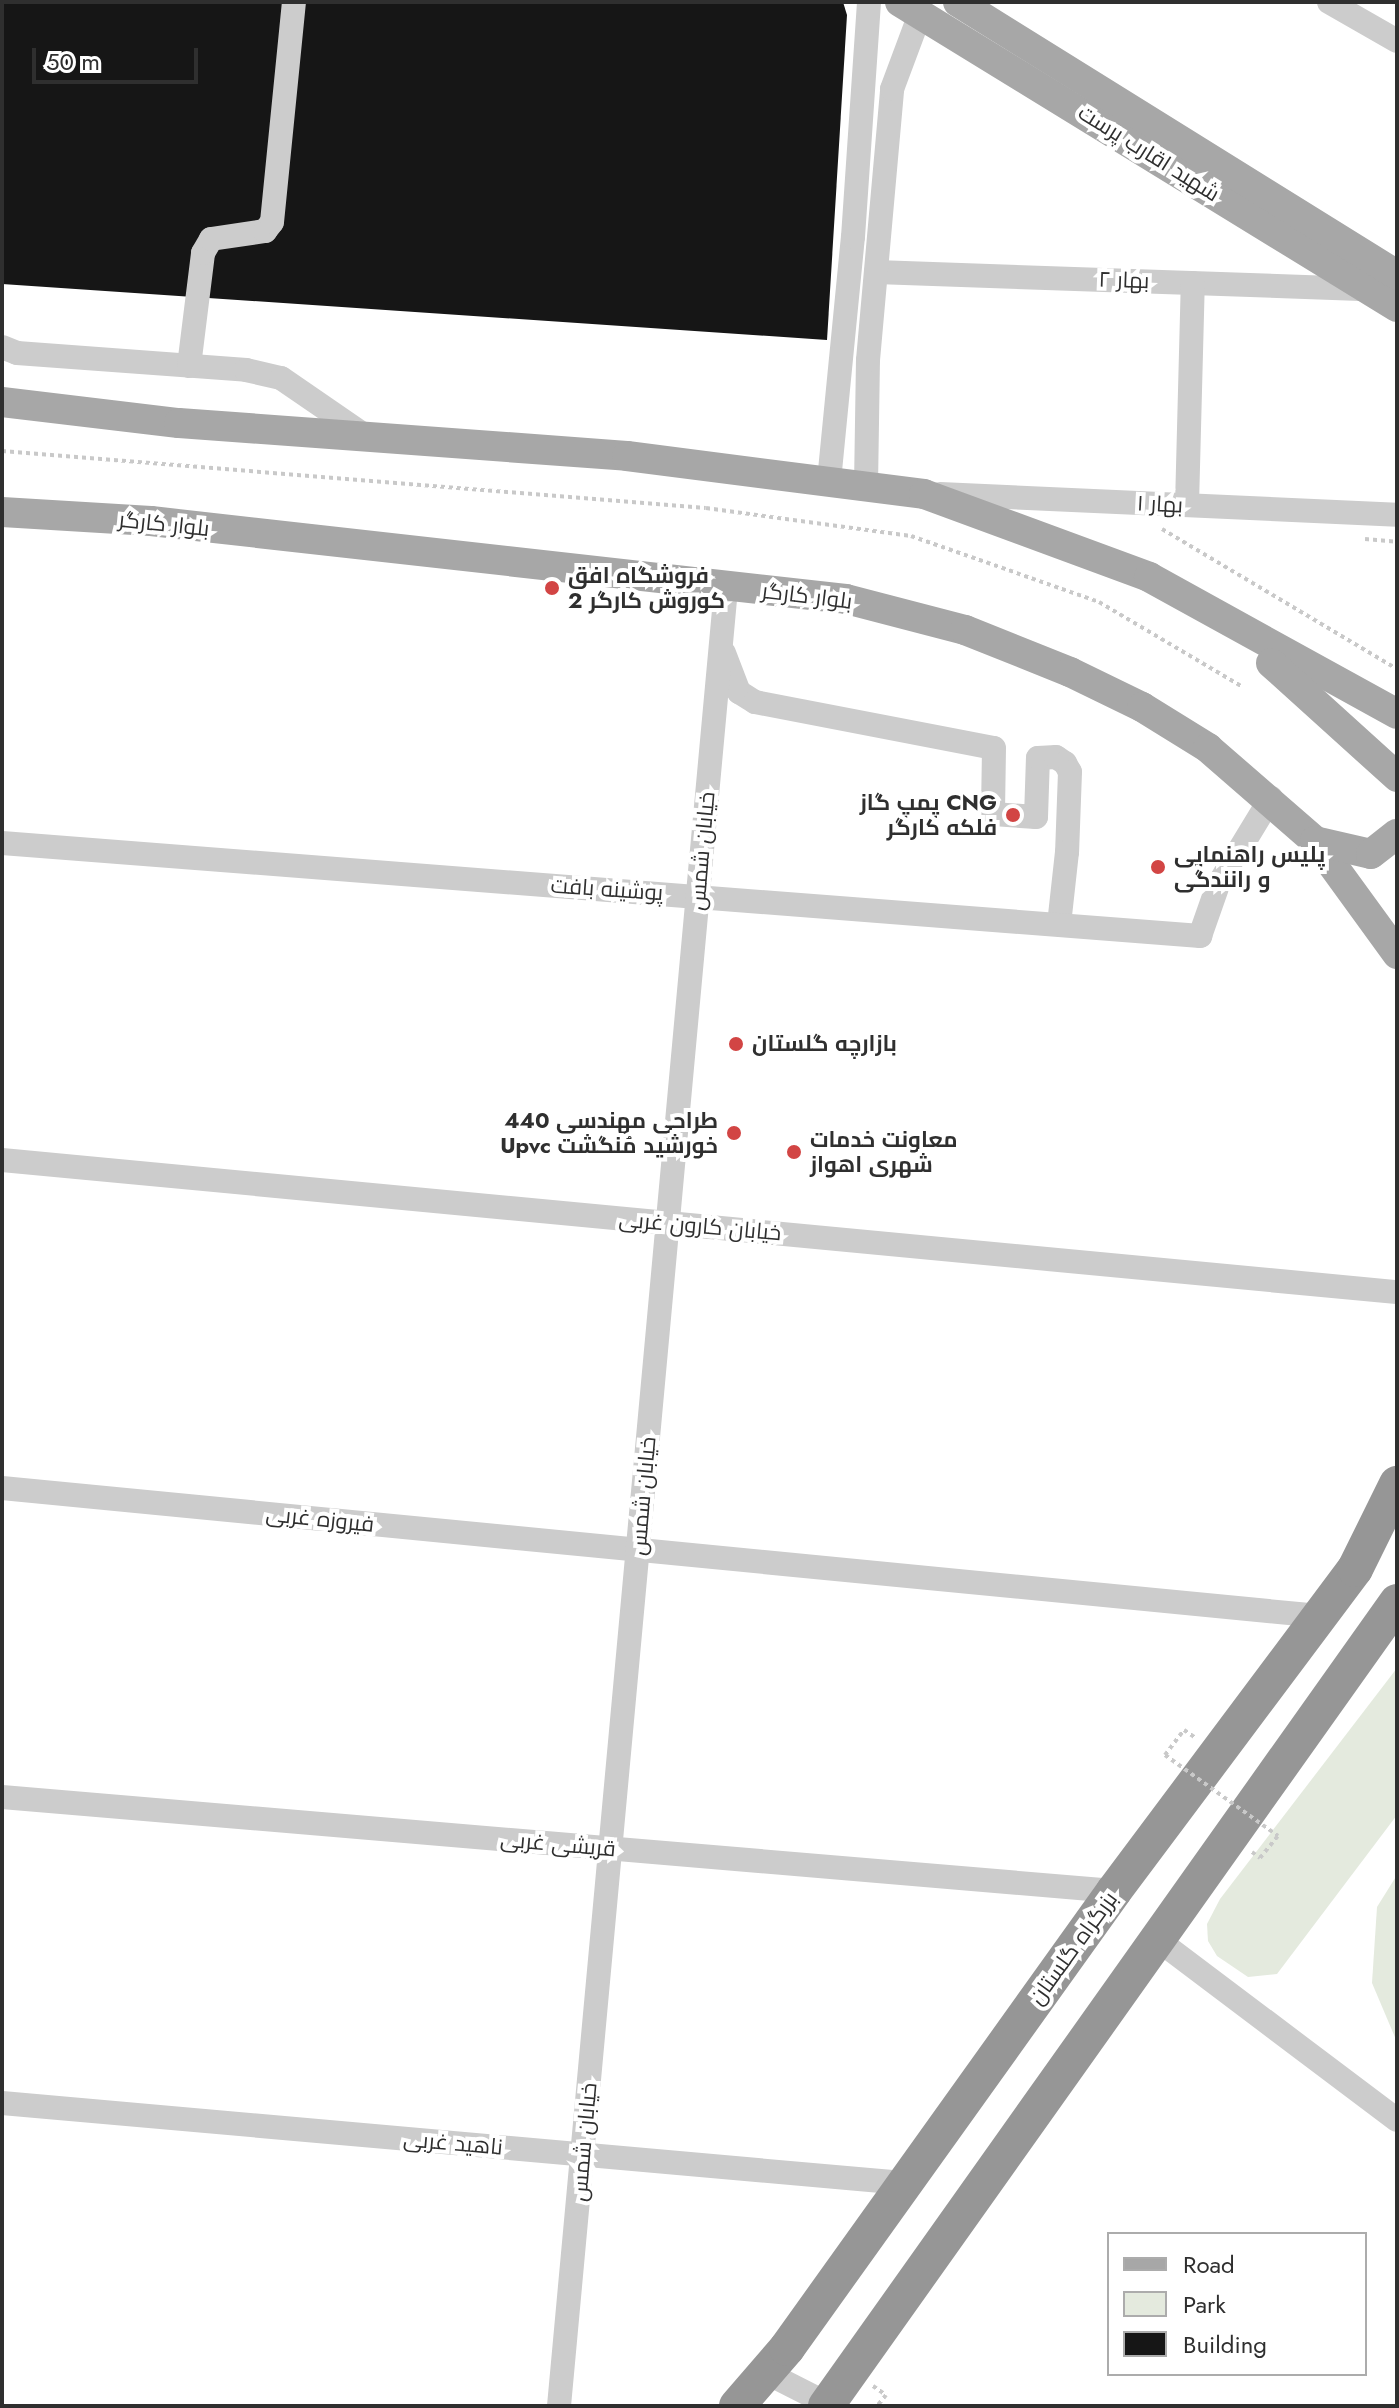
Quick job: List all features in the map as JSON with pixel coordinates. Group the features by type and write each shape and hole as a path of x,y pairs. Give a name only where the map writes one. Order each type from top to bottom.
{"highway":[{"name":"بزرگراه گلستان","path":"737,2406 765,2372 1114,1891 1355,1569 1397,1484"},
{"path":"829,2405 1397,1602"}],"main road":[{"name":"شهید اقارب پرست","path":"958,2 987,10 1384,282 1397,307"},
{"name":"شهید اقارب پرست","path":"910,8 1384,282"},
{"path":"2,402 179,423 361,433 612,454 924,494 1149,577 1397,714"},
{"name":"بلوار کارگر","path":"2,512 151,521 846,599 965,630 1142,707 1208,748 1271,798 1315,841 1397,954"},
{"path":"1222,620 1397,777"},
{"path":"1315,841 1371,854 1397,834"}],"street":[{"path":"189,366 203,253 211,239 265,231 272,222 294,2"},
{"path":"829,481 853,237 869,2"},
{"path":"1329,2 1397,41"},
{"path":"866,486 868,360 892,89 910,8"},
{"name":"بهار ۲","path":"876,272 1193,283 1384,282"},
{"path":"1187,505 1193,283"},
{"path":"2,347 17,353 189,366 281,378 361,433"},
{"name":"بهار ۱","path":"924,494 1397,515"},
{"name":"خیابان شمس","path":"559,2406 726,587"},
{"path":"721,646 739,692 755,702 994,748 993,814 1036,817 1038,758 1056,757 1065,763 1070,772 1059,925"},
{"name":"پوشینه بافت","path":"2,843 1200,936 1218,885 1271,798"},
{"name":"خیابان کارون غربی","path":"2,1160 1397,1292"},
{"name":"فیروزه غربی","path":"2,1488 1320,1616"},
{"name":"قریشی غربی","path":"2,1797 1114,1891"},
{"path":"1158,1940 1397,2120"},
{"name":"ناهید غربی","path":"2,2103 903,2183"},
{"path":"765,2372 829,2405"},
{"path":"765,2372 791,2406"}],"path":[{"path":"2,451 706,508 911,536 1099,602 1241,686"},
{"path":"1165,523 1151,522 1232,566 1397,669"},
{"path":"1350,537 1397,542"},
{"path":"1184,1730 1165,1755 1278,1836 1260,1858"}],"green space":[{"path":"1397,1668 1397,1815 1277,1974 1248,1977 1217,1956 1208,1941 1207,1924 1220,1899"},
{"path":"1397,1875 1397,2042 1372,1983 1377,1907"}],"building":[{"path":"2,2 843,2 847,15 827,340 2,284"}],"place":[{"name":"فروشگاه افق کوروش کارگر 2","path":"552,588"},
{"name":"پمپ گاز CNG فلکه کارگر","path":"1013,815"},
{"name":"پلیس راهنمایی و رانندگی","path":"1158,867"},
{"name":"بازارچه گلستان","path":"736,1044"},
{"name":"طراحی مهندسی 440 Upvc خورشید مُنگشت","path":"734,1133"},
{"name":"معاونت خدمات شهری اهواز","path":"794,1152"}]}
